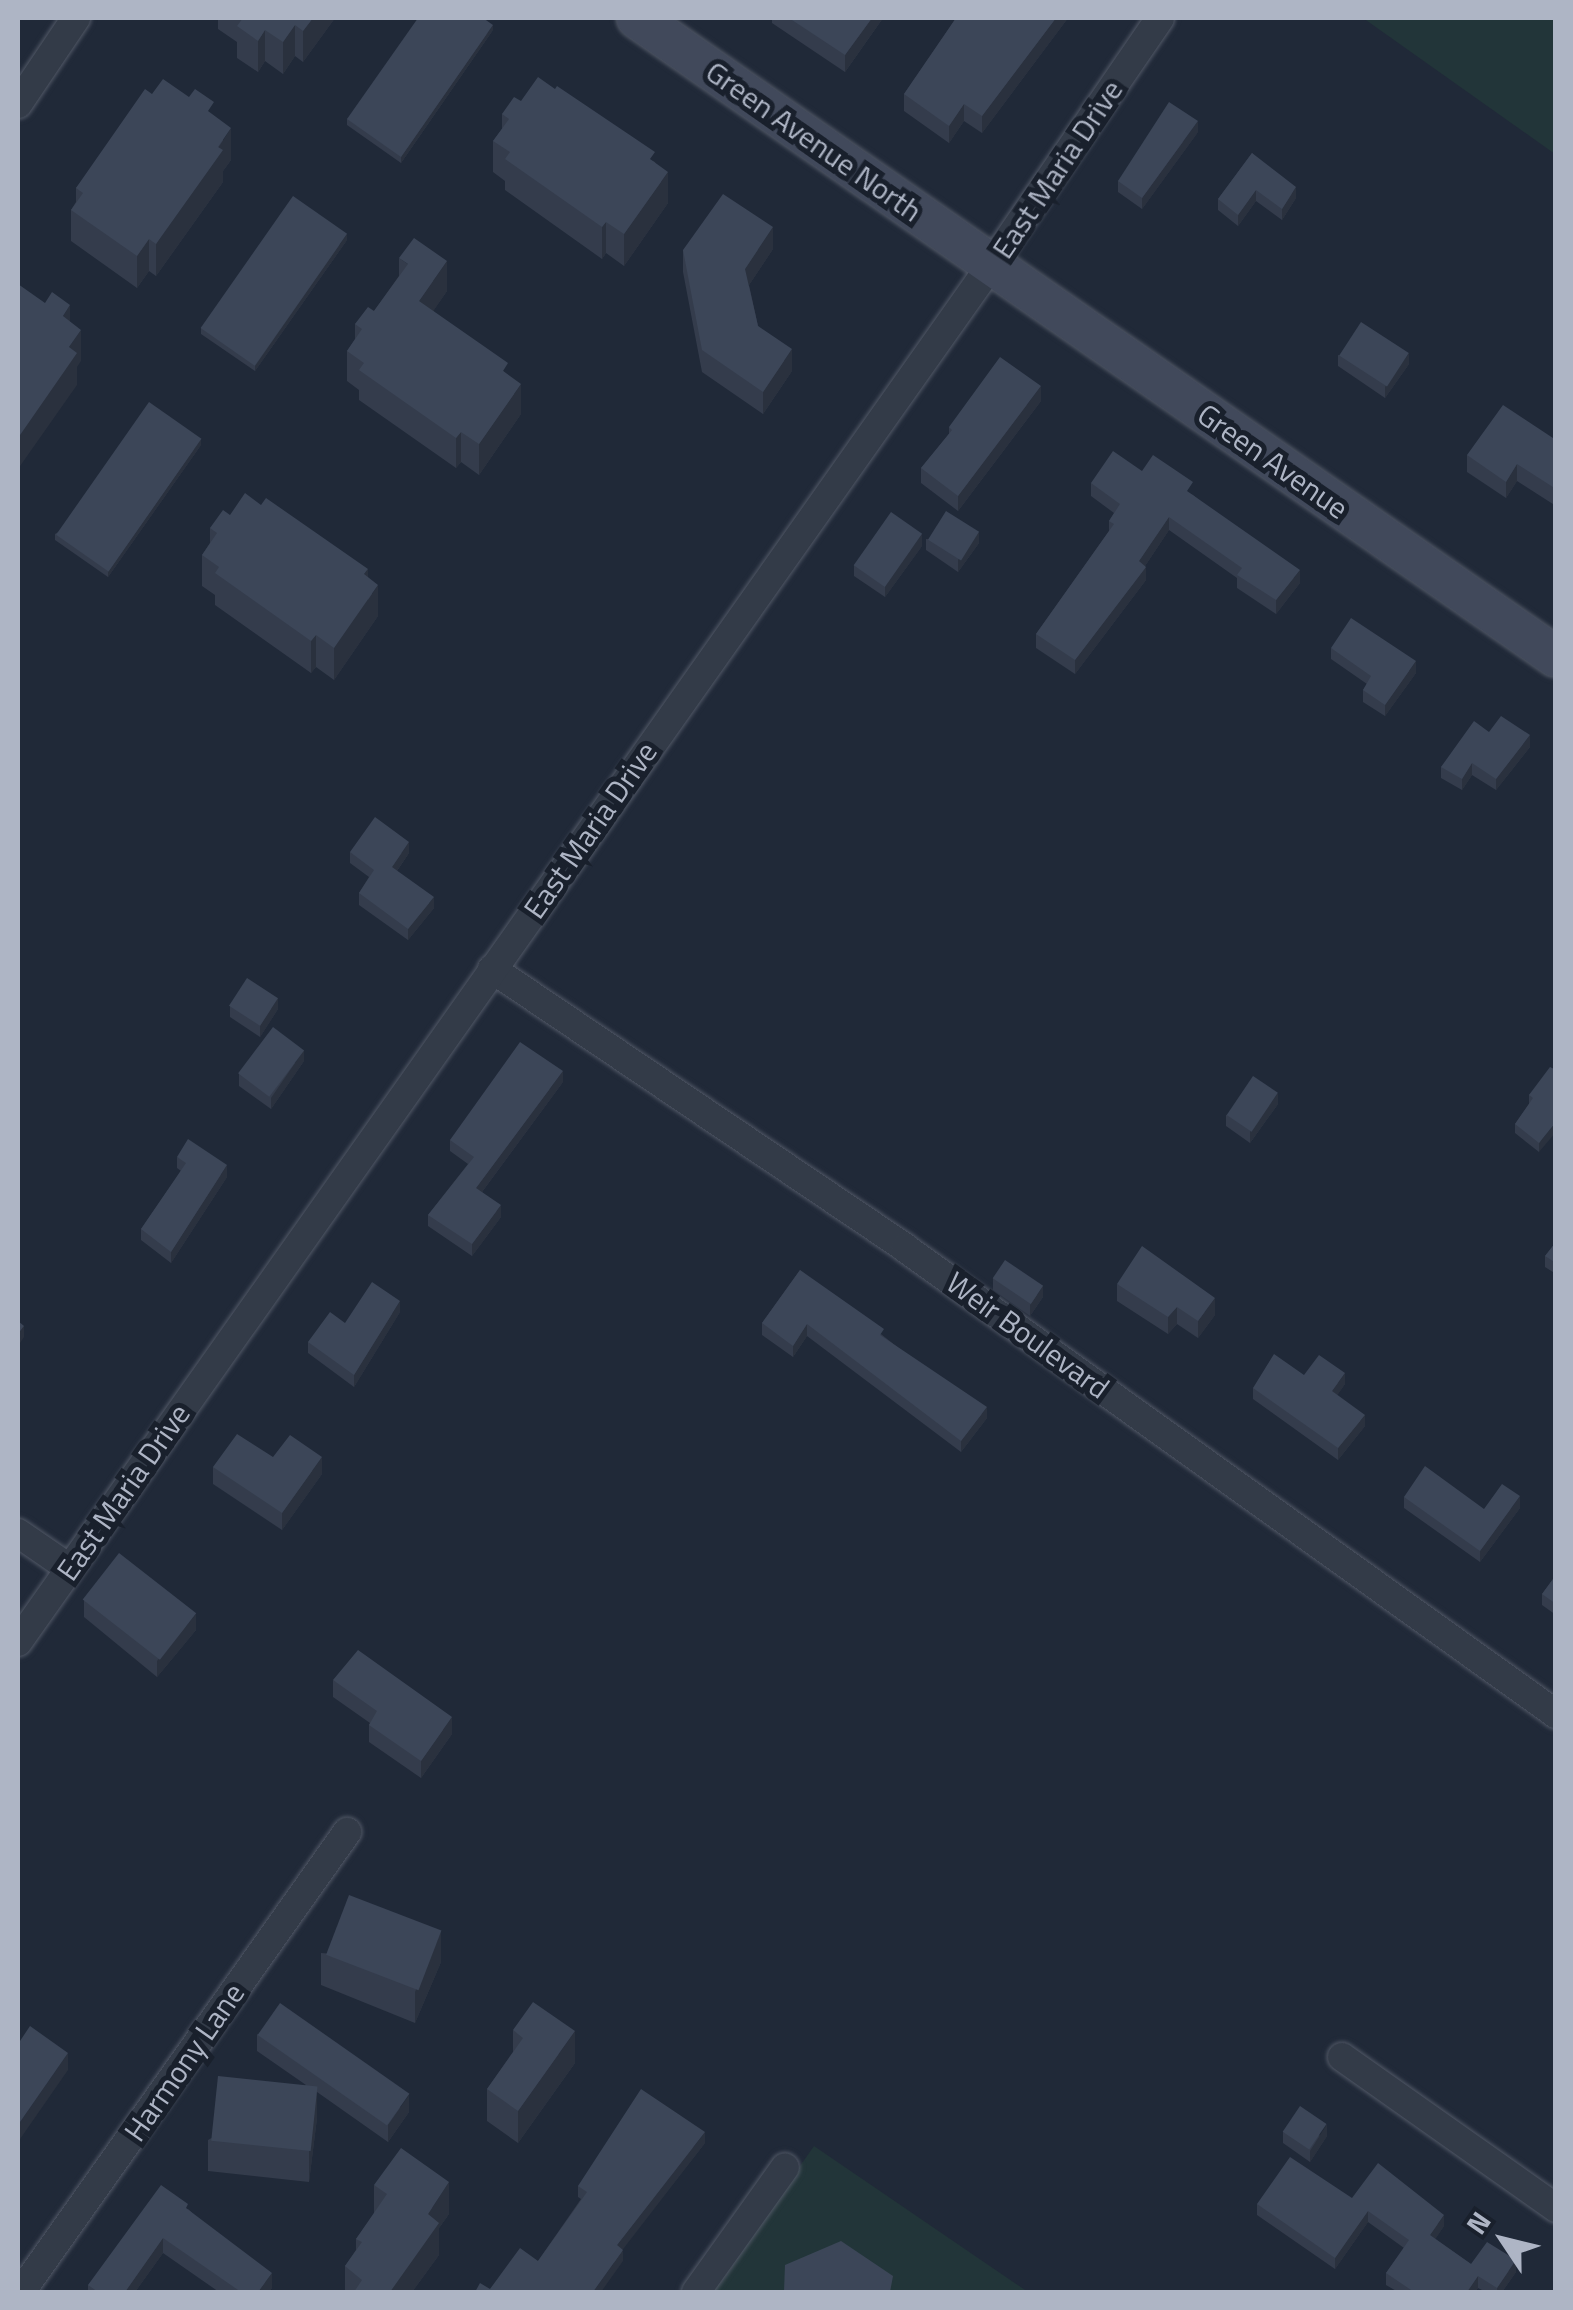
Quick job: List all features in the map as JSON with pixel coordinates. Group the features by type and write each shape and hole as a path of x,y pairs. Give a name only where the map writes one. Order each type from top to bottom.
{"street":[{"path":"18,104 76,18"},
{"name":"Green Avenue North","path":"638,18 991,265"},
{"name":"East Maria Drive","path":"18,1642 991,265 1160,18"},
{"name":"Green Avenue","path":"991,265 1556,657"},
{"name":"Weir Boulevard","path":"492,969 905,1248 1556,1714"},
{"path":"18,1533 69,1568"},
{"name":"Harmony Lane","path":"21,2292 346,1832"},
{"path":"1342,2057 1556,2208"},
{"path":"696,2292 785,2167"}],"green space":[{"path":"1363,18 1555,18 1555,154"},
{"path":"814,2146 1028,2292 712,2292"}],"building":[{"path":"243,18 313,18 303,31 295,25 283,42 265,30 258,41 237,26"},
{"path":"418,18 483,18 493,25 401,157 347,119"},
{"path":"789,18 872,18 845,55"},
{"path":"956,18 1056,18 982,116 964,104 949,126 904,94"},
{"path":"538,77 655,152 650,159 668,172 624,234 606,222 602,227 505,159 510,152 493,141 509,119 502,114 514,97 521,101"},
{"path":"163,79 189,97 195,89 214,102 208,111 231,128 218,147 223,150 156,244 149,239 137,256 71,210 83,193 76,188 145,89 152,94"},
{"path":"1169,102 1198,121 1142,198 1118,181"},
{"path":"1252,153 1296,187 1282,209 1256,190 1238,215 1218,199"},
{"path":"723,194 773,227 745,269 758,326 792,349 763,392 702,350 683,250"},
{"path":"293,196 347,234 255,366 201,328"},
{"path":"414,238 447,261 419,301 508,363 503,371 521,384 479,444 461,432 456,438 359,370 364,363 347,351 362,329 355,324 368,307 374,311 408,264 399,258"},
{"path":"18,284 45,303 52,292 70,305 63,316 81,330 69,347 77,353 18,438"},
{"path":"1361,322 1409,353 1387,387 1339,356"},
{"path":"1000,357 1041,386 958,496 921,468 952,430 949,427"},
{"path":"149,402 201,439 109,571 56,535"},
{"path":"1503,405 1556,440 1556,489 1517,464 1506,482 1467,455"},
{"path":"1113,451 1142,471 1153,455 1193,482 1187,491 1300,570 1276,600 1237,575 1242,568 1169,517 1139,561 1146,567 1075,660 1036,634 1114,524 1109,521 1120,504 1091,483"},
{"path":"245,493 261,505 266,498 368,569 364,574 378,585 334,648 316,635 311,641 215,573 219,567 202,555 217,533 210,528 223,510 230,515"},
{"path":"946,511 979,532 961,561 928,540"},
{"path":"891,512 922,534 885,587 854,565"},
{"path":"1351,618 1416,661 1385,705 1363,690 1371,676 1331,648"},
{"path":"1501,716 1530,735 1496,779 1472,763 1462,779 1441,767 1474,721 1489,732"},
{"path":"375,817 409,842 392,867 434,897 408,929 359,893 374,870 350,852"},
{"path":"247,978 278,998 260,1026 229,1006"},
{"path":"273,1027 304,1050 269,1097 238,1073"},
{"path":"520,1042 563,1071 476,1188 501,1205 472,1244 428,1215 474,1157 450,1140"},
{"path":"1550,1067 1556,1070 1556,1122 1539,1143 1515,1124 1533,1098 1529,1095"},
{"path":"1253,1076 1278,1093 1252,1132 1227,1115"},
{"path":"188,1139 227,1165 171,1252 141,1229 186,1163 177,1157"},
{"path":"1556,1242 1556,1263 1545,1256"},
{"path":"1142,1246 1215,1298 1198,1321 1177,1307 1168,1317 1117,1284"},
{"path":"1005,1260 1043,1286 1031,1304 993,1278"},
{"path":"800,1270 884,1329 880,1335 987,1407 961,1441 807,1324 793,1346 762,1323"},
{"path":"372,1282 400,1301 354,1375 308,1342 330,1312 345,1323"},
{"path":"1274,1354 1304,1375 1319,1355 1345,1373 1332,1391 1365,1415 1338,1448 1253,1388"},
{"path":"237,1434 273,1457 290,1435 322,1457 282,1513 213,1467"},
{"path":"1425,1466 1484,1509 1502,1484 1520,1496 1480,1551 1404,1497"},
{"path":"119,1553 196,1613 160,1660 83,1599"},
{"path":"1556,1575 1556,1604 1542,1594"},
{"path":"358,1650 452,1717 421,1761 369,1725 377,1711 333,1680"},
{"path":"349,1895 441,1930 418,1990 326,1955"},
{"path":"533,2002 575,2031 518,2111 487,2089 523,2038 513,2030"},
{"path":"280,2003 409,2094 387,2126 258,2035"},
{"path":"30,2026 68,2053 18,2125 18,2044"},
{"path":"218,2076 317,2086 311,2151 211,2141"},
{"path":"641,2089 705,2132 617,2245 623,2250 593,2292 475,2292 480,2283 490,2289 520,2248 538,2261 587,2192 578,2186"},
{"path":"1300,2106 1327,2124 1309,2150 1283,2132"},
{"path":"401,2148 449,2182 428,2214 439,2223 390,2292 354,2292 362,2280 345,2266 362,2242 356,2239 387,2194 374,2185"},
{"path":"1290,2157 1352,2198 1378,2163 1444,2215 1430,2235 1471,2264 1487,2242 1516,2260 1497,2288 1478,2276 1467,2292 1414,2292 1386,2273 1409,2240 1368,2211 1335,2258 1257,2204"},
{"path":"161,2185 272,2273 258,2292 241,2292 163,2238 125,2292 98,2292 88,2285"},
{"path":"841,2241 893,2276 890,2292 784,2292 785,2265"}]}
